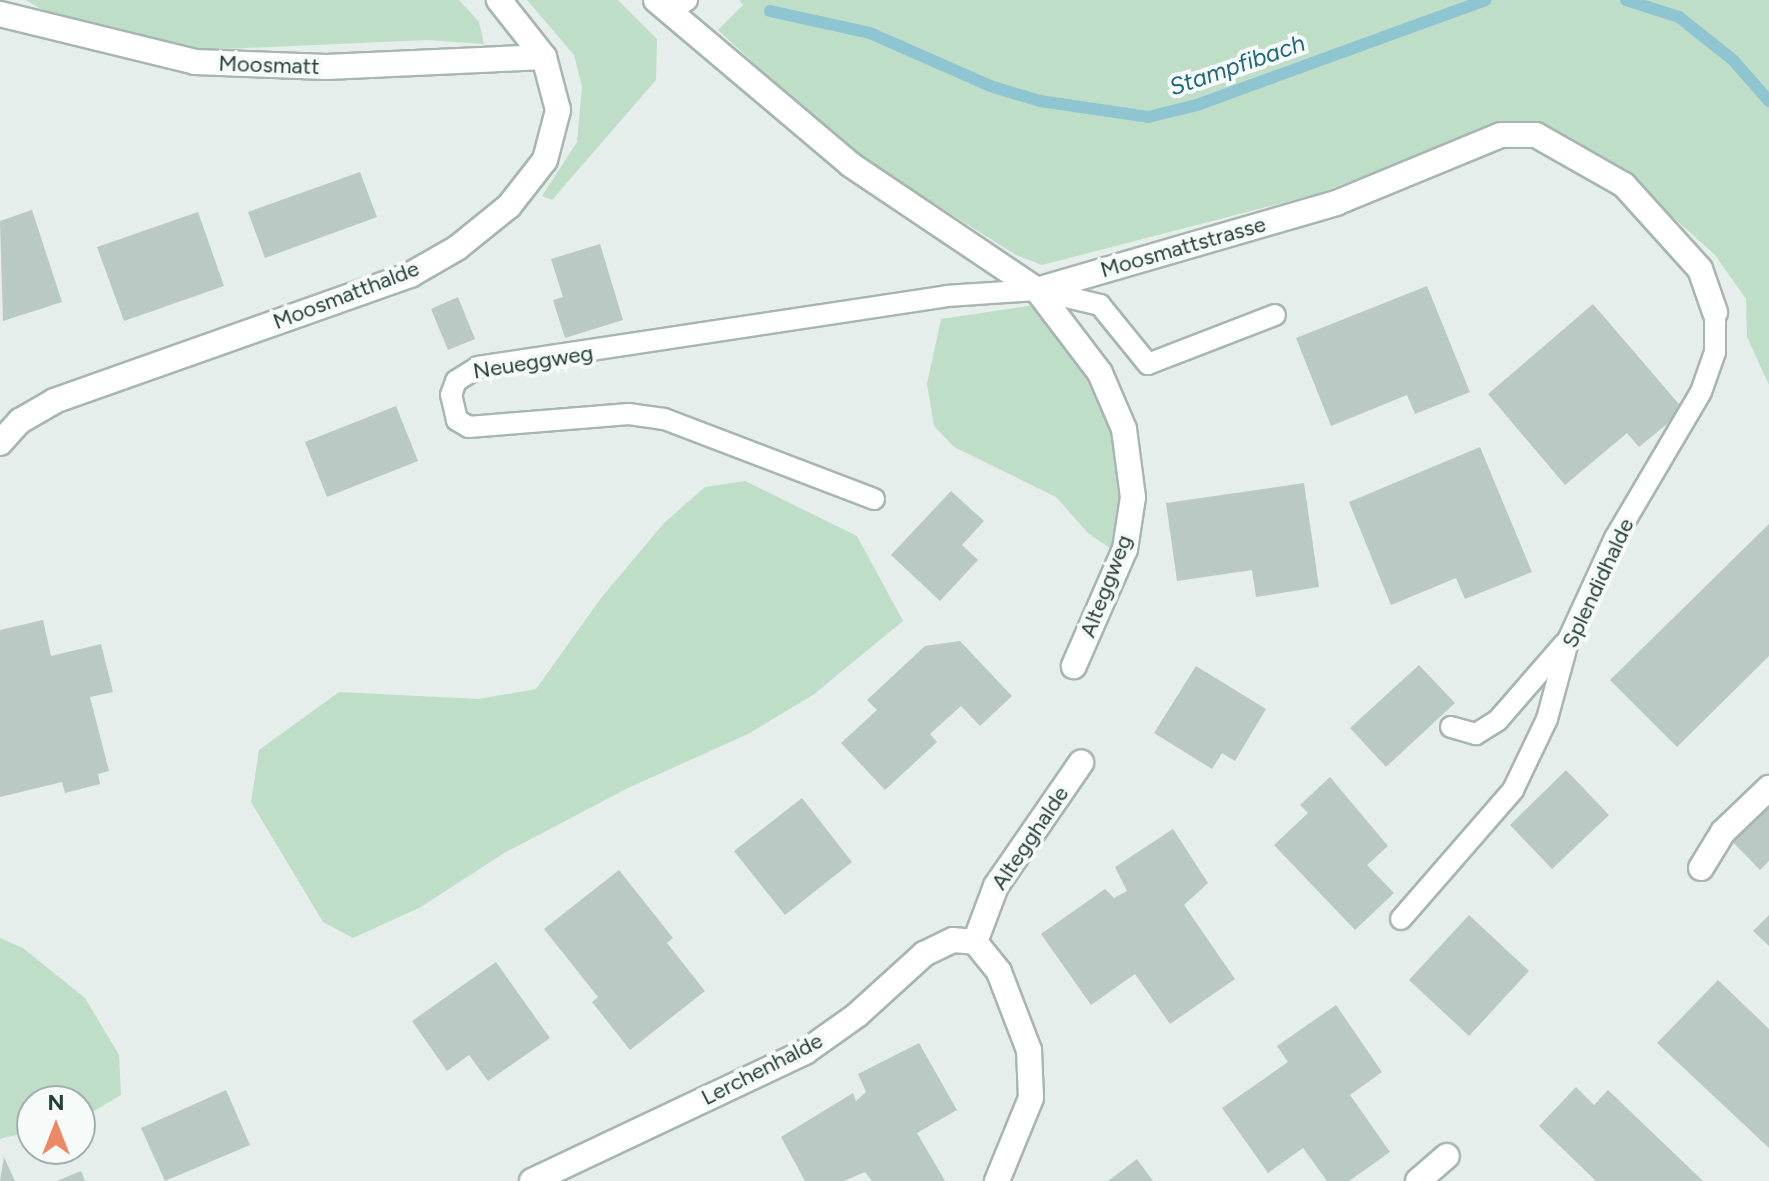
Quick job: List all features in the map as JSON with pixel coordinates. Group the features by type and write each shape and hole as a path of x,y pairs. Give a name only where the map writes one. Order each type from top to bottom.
{"street":[{"name":"Moosmatthalde","path":"0,443 20,421 54,401 410,275 457,248 509,206 545,160 558,110 544,57 499,0"},
{"path":"670,4 851,165 1037,290"},
{"name":"Moosmatt","path":"0,14 139,52 240,65 326,67 544,57"},
{"name":"Moosmattstrasse","path":"1037,290 1336,203 1501,135 1536,135 1624,185 1700,269 1715,312"},
{"name":"Alteggweg","path":"1037,290 1114,399 1132,480 1125,549 1074,666"},
{"name":"Altegghalde","path":"975,942 996,886 1081,763"},
{"path":"1701,868 1723,832 1769,788"},
{"name":"Lerchenhalde","path":"532,1181 805,1052 857,1015 924,954 953,940 975,942"},
{"path":"975,942 999,972 1029,1050 1031,1098 997,1181"},
{"path":"1418,1181 1447,1156"}],"lane":[{"name":"Neueggweg","path":"874,499 664,419 629,414 469,427 457,420 451,395 465,371 478,367 946,296 1037,290 1100,305 1148,364 1275,315"},
{"name":"Splendidhalde","path":"1401,919 1513,790 1547,719 1569,638 1615,538 1701,392 1715,352 1715,312"},
{"path":"1451,727 1476,734 1498,720 1569,638"}],"green space":[{"path":"26,0 459,0 479,22 484,44 427,40 202,50 140,40 46,12"},
{"path":"527,0 618,0 657,39 656,80 552,200 542,196 577,142 582,87 574,55"},
{"path":"739,0 1769,0 1769,385 1747,337 1746,299 1715,255 1646,193 1493,127 1317,194 1042,265 1016,255 846,148 718,30 743,5"},
{"path":"1035,305 1110,408 1128,487 1114,551 1088,533 1056,497 954,447 934,426 927,384 941,319"},
{"path":"745,481 857,536 903,621 813,695 748,734 628,788 504,853 421,907 353,938 323,922 251,802 259,750 339,692 479,699 536,689 601,598 664,523 705,487"},
{"path":"0,938 23,948 85,998 119,1055 121,1095 96,1110 96,1085 16,1085 16,1135 0,1139"}],"building":[{"path":"360,172 377,217 265,258 248,212"},
{"path":"32,210 62,302 3,321 0,221"},
{"path":"198,212 224,286 124,321 97,247"},
{"path":"600,244 623,320 565,338 553,300 563,297 551,259"},
{"path":"1427,286 1470,392 1415,414 1407,395 1331,426 1296,338"},
{"path":"458,297 475,339 448,350 431,309"},
{"path":"1593,304 1684,410 1639,447 1627,433 1565,485 1488,394"},
{"path":"396,406 418,461 327,497 305,442"},
{"path":"1480,447 1532,572 1465,599 1456,578 1391,605 1349,502"},
{"path":"1304,483 1319,587 1256,597 1252,570 1177,581 1166,503"},
{"path":"951,491 984,521 962,545 978,560 940,601 891,555"},
{"path":"1769,524 1769,656 1677,747 1610,680"},
{"path":"43,620 51,656 101,644 113,692 90,697 109,771 98,774 100,784 65,793 62,782 0,797 0,630"},
{"path":"960,641 1012,696 980,726 961,706 930,734 937,742 885,790 841,743 877,710 867,700 925,646"},
{"path":"1419,665 1455,703 1386,767 1350,728"},
{"path":"1196,666 1266,709 1235,761 1222,753 1212,769 1154,733"},
{"path":"1566,770 1609,815 1552,869 1510,825"},
{"path":"1330,777 1388,846 1367,865 1394,893 1355,930 1274,845 1308,813 1300,805"},
{"path":"1769,788 1769,861 1760,870 1723,832"},
{"path":"802,798 852,862 785,915 734,851"},
{"path":"1173,829 1208,883 1184,905 1235,979 1170,1024 1135,974 1091,1005 1041,934 1105,889 1114,898 1127,891 1115,867"},
{"path":"619,870 673,938 667,943 705,991 630,1050 592,1002 598,997 544,929"},
{"path":"1469,915 1529,971 1469,1036 1409,980"},
{"path":"1769,915 1769,946 1753,931"},
{"path":"496,962 550,1038 488,1081 469,1055 447,1071 412,1021"},
{"path":"1718,980 1769,1029 1769,1148 1657,1043"},
{"path":"1336,1005 1382,1072 1350,1095 1390,1152 1349,1181 1327,1181 1303,1148 1268,1173 1222,1108 1288,1062 1277,1046"},
{"path":"919,1043 957,1110 917,1133 945,1181 872,1181 865,1172 844,1181 805,1181 781,1137 853,1093 856,1101 866,1092 858,1074"},
{"path":"1576,1087 1594,1105 1608,1090 1703,1181 1596,1181 1539,1126"},
{"path":"226,1090 250,1145 165,1181 141,1128"},
{"path":"4,1157 15,1181 0,1181"},
{"path":"1137,1159 1153,1181 1108,1181"},
{"path":"81,1171 85,1181 57,1181"}],"waterway":[{"name":"Stampfibach","path":"770,11 870,33 990,86 1040,101 1148,117 1197,105 1486,0"},
{"name":"Stampfibach","path":"1626,0 1679,17 1733,60 1769,101"}]}
